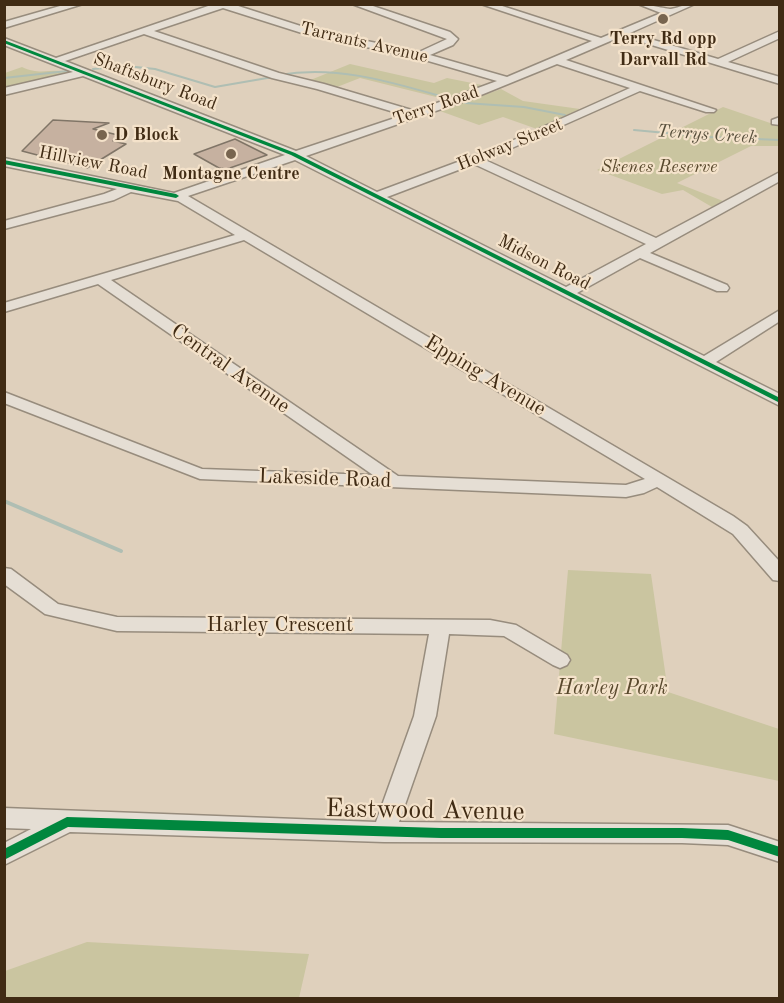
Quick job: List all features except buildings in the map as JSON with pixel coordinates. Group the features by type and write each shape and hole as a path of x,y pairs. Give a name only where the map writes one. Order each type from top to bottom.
{"street":[{"path":"4,25 79,4"},
{"path":"356,4 446,34 453,39 420,56"},
{"path":"485,4 601,41"},
{"path":"642,4 671,13"},
{"name":"Terry Road","path":"176,196 507,80 691,4"},
{"path":"56,61 222,5"},
{"name":"Tarrants Avenue","path":"222,5 308,32 420,56 507,80"},
{"path":"144,31 276,76 320,86 414,114"},
{"path":"621,33 780,81"},
{"path":"718,63 780,34"},
{"name":"Shaftsbury Road","path":"4,41 293,154"},
{"path":"556,60 710,110"},
{"path":"4,92 86,72"},
{"name":"Holway Street","path":"377,196 549,130 640,87"},
{"name":"Midson Road","path":"293,154 780,401"},
{"path":"475,160 656,243"},
{"name":"Hillview Road","path":"4,162 176,196"},
{"path":"566,293 780,176"},
{"path":"4,225 109,197 131,187"},
{"name":"Epping Avenue","path":"176,196 727,520 740,530 780,575"},
{"path":"4,308 245,236"},
{"path":"639,253 722,288"},
{"name":"Central Avenue","path":"101,280 394,482"},
{"path":"704,363 779,314"},
{"name":"Lakeside Road","path":"4,397 200,474 626,490 638,489 659,479"},
{"path":"358,480 359,459"},
{"name":"Harley Crescent","path":"4,574 52,609 117,624 440,626 509,630 560,660"},
{"path":"384,832 425,716 440,626"},
{"name":"Eastwood Avenue","path":"4,818 384,832 682,833 728,836 780,852"},
{"path":"4,855 68,822"}],"green space":[{"path":"350,64 434,83 447,78 482,85 444,99 360,78 337,87 308,81"},
{"path":"22,67 36,71 60,71 74,74 27,82 5,89 5,73"},
{"path":"501,89 523,101 580,109 537,129 503,117 479,125 440,111"},
{"name":"Skenes Reserve","path":"723,107 779,126 779,146 751,146 677,183 723,201 712,207 683,190 662,194 597,170"},
{"name":"Harley Park","path":"568,570 651,574 668,692 779,729 779,781 554,734"},
{"path":"87,942 309,954 299,998 5,998 5,971"}],"waterway":[{"name":"Terrys Creek","path":"93,69 126,66 155,69 215,87 273,77"},
{"name":"Terrys Creek","path":"4,78 67,71"},
{"name":"Terrys Creek","path":"279,75 301,72 343,74 385,81 447,98"},
{"name":"Terrys Creek","path":"465,103 524,107 565,115"},
{"name":"Terrys Creek","path":"634,130 709,137 780,140"},
{"path":"4,501 121,551"}],"cycle path":[{"path":"4,41 293,154 780,401"},
{"path":"4,162 176,196"},
{"path":"4,855 67,822 441,833 682,833 728,835 780,852"}],"place":[{"name":"Terry Rd opp Darvall Rd","path":"663,19"},
{"name":"D Block","path":"102,135"},
{"name":"Montagne Centre","path":"231,154"}]}
